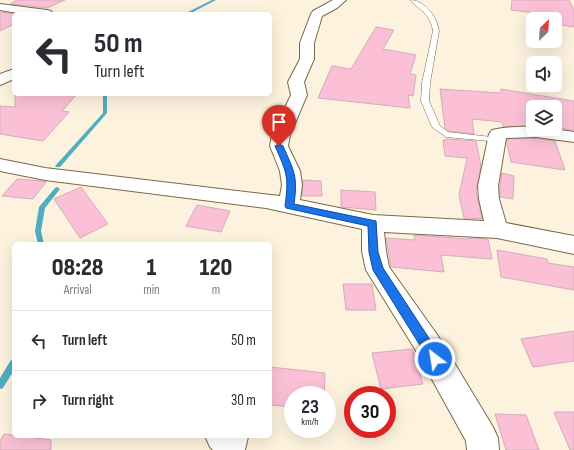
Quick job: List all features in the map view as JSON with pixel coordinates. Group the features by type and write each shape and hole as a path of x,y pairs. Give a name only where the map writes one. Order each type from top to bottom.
{"street":[{"path":"289,206 292,185 290,171 279,146 281,135 300,95 296,82 307,59 307,44 317,14 333,6 340,0"},
{"path":"0,7 34,12"},
{"path":"0,80 12,74"},
{"path":"497,230 489,198 488,186 498,134 506,132 535,132 574,137"},
{"path":"0,165 45,174 266,201 373,223 497,230 574,246"},
{"path":"373,223 374,252 378,270 428,345 482,438 483,450"},
{"path":"229,450 232,438"}],"lane":[{"path":"413,0 431,15 436,24 426,83 426,101 436,127 446,134 497,140"}],"building":[{"path":"17,0 65,0 47,8 10,4"},
{"path":"512,0 569,0 574,10 574,27 562,25 562,12 527,12 511,10"},
{"path":"0,12 12,14 12,25 0,31"},
{"path":"376,27 394,30 383,49 416,55 410,74 416,75 413,96 408,95 410,108 318,98 332,66 351,69"},
{"path":"440,89 501,93 501,89 574,101 574,130 562,129 562,100 526,100 526,126 503,127 502,122 472,119 474,134 449,131 445,128"},
{"path":"15,96 75,96 62,111 69,112 43,141 0,134 0,106 15,107"},
{"path":"536,138 555,141 565,170 511,162 507,139"},
{"path":"443,140 476,141 481,166 476,191 482,219 464,218 459,195 467,158 445,156"},
{"path":"502,173 514,176 513,199 500,197"},
{"path":"17,179 46,182 33,199 2,196"},
{"path":"303,180 321,181 322,196 302,196"},
{"path":"81,187 108,224 80,238 54,199"},
{"path":"341,190 375,192 376,210 341,207"},
{"path":"197,205 230,211 221,232 186,226"},
{"path":"414,235 488,239 492,259 441,255 444,272 391,267 386,238 415,240"},
{"path":"497,250 547,259 548,263 574,267 574,290 501,277"},
{"path":"343,284 372,284 376,310 346,310"},
{"path":"574,331 574,361 533,367 521,339"},
{"path":"412,349 423,384 396,387 396,386 380,386 372,353"},
{"path":"272,367 325,373 324,386 284,386 284,406 272,405"},
{"path":"554,412 574,412 574,450 570,450"},
{"path":"495,414 526,415 539,450 506,450"},
{"path":"4,434 12,435 12,438 51,440 51,450 0,450 0,441"}],"waterway":[{"path":"190,12 214,0"},
{"path":"58,166 105,113 105,96"},
{"path":"41,242 38,231 42,207 57,189"},
{"path":"0,385 12,366"}],"route":[{"path":"279,146 290,171 292,185 289,206 373,223 374,252 378,270 428,345 435,359"}]}
